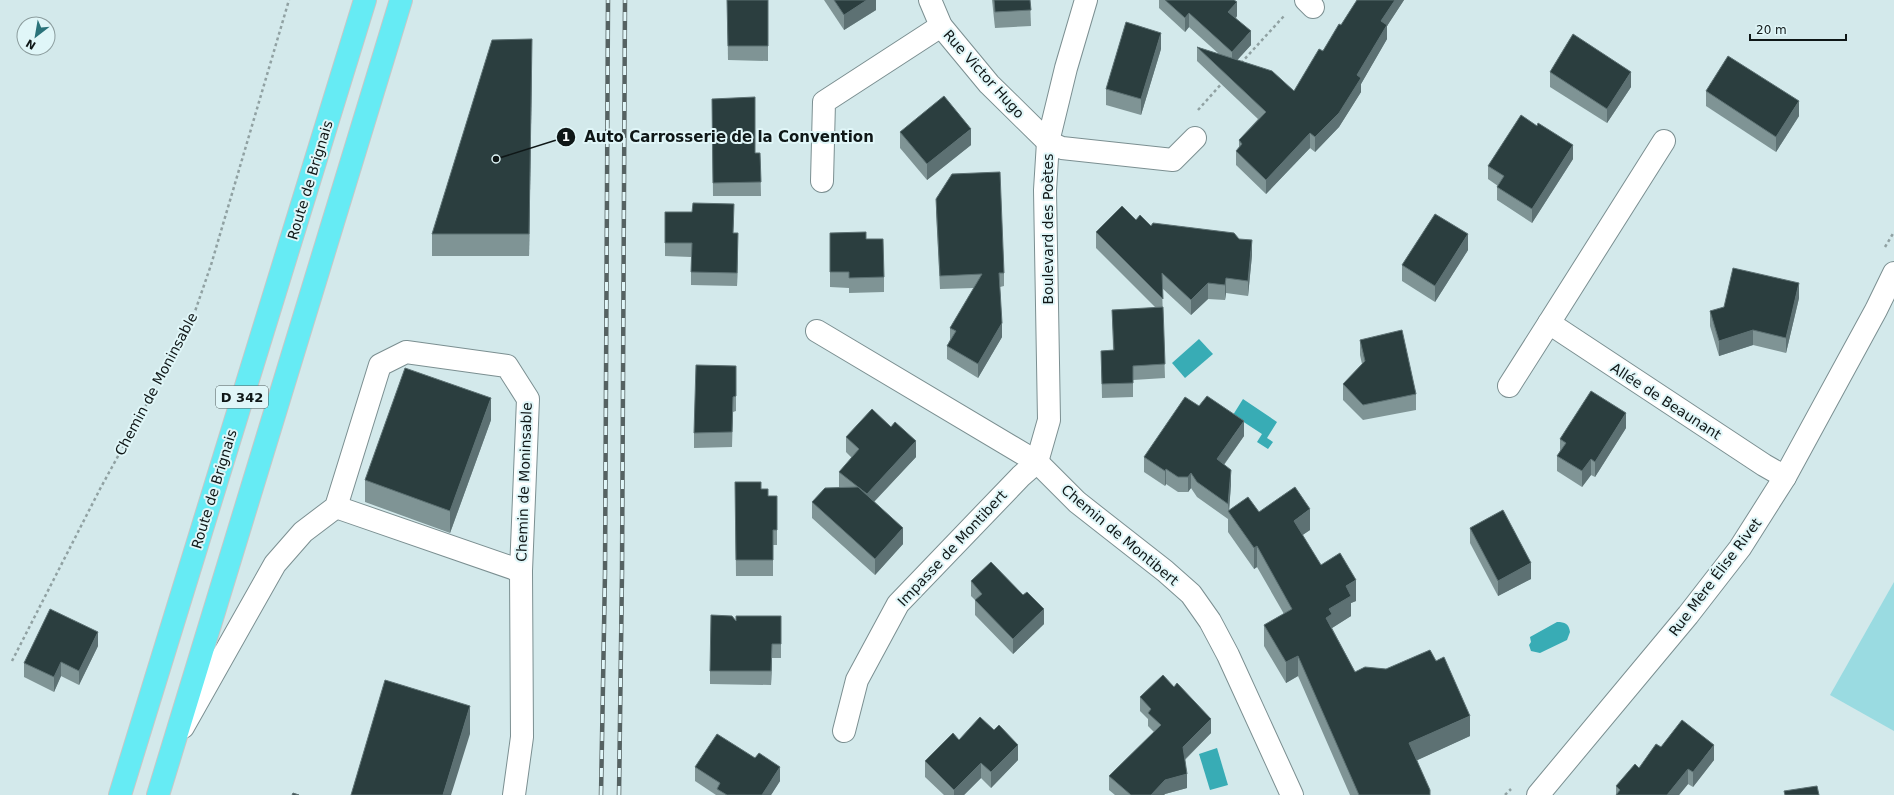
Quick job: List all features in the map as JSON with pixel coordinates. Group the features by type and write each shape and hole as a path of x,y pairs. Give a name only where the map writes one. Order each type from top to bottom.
{"main road":[{"name":"Route de Brignais","path":"120,795 365,0"},
{"name":"D 342","path":"158,795 170,751 401,0"}],"street":[{"name":"Rue Victor Hugo","path":"930,0 941,26 989,84 1048,142"},
{"name":"Boulevard des Poètes","path":"1037,462 1049,420 1045,190 1048,142 1066,68 1086,0"},
{"path":"822,181 824,102 941,26"},
{"path":"1048,142 1062,148 1173,160 1195,138"},
{"path":"1509,386 1664,141"},
{"name":"Rue Mère Élise Rivet","path":"1538,795 1722,573 1740,548 1785,477 1876,310 1894,273"},
{"name":"Allée de Beaunant","path":"1548,323 1764,465 1785,477"},
{"name":"Chemin de Montibert","path":"817,331 1037,462 1077,502 1165,571 1190,594 1210,620 1228,655 1292,795"},
{"name":"Chemin de Moninsable","path":"514,795 522,737 521,571 528,399 507,366 406,352 380,365 336,507 521,571"},
{"name":"Impasse de Montibert","path":"844,731 857,680 898,604 1021,476 1037,462"},
{"path":"170,751 275,564 303,532 336,507"}],"path":[{"name":"Chemin de Moninsable","path":"12,661 100,489 191,323 211,265 288,0"},
{"path":"1240,64 1302,6"},
{"path":"1195,138 1191,116 1224,82"},
{"path":"1882,252 1894,232"},
{"path":"1505,795 1515,785"}],"shaded area":[{"path":"1199,339 1213,354 1185,378 1172,363"},
{"path":"1243,399 1277,422 1267,438 1273,442 1268,449 1257,442 1262,434 1233,415"},
{"path":"1894,582 1894,731 1830,695"},
{"path":"1557,622 1562,622 1568,625 1570,632 1567,640 1540,653 1531,651 1529,645 1531,642 1530,637"},
{"path":"1217,748 1228,785 1210,790 1199,754"}],"building":[{"path":"727,0 768,0 768,46 728,46"},
{"path":"834,0 867,0 844,15"},
{"path":"994,0 1030,0 1031,10 995,12"},
{"path":"1165,0 1234,0 1237,2 1228,12 1251,31 1232,52 1189,13 1185,18"},
{"path":"1357,0 1395,0 1381,21 1387,25 1357,75 1361,78 1339,113 1315,137 1310,133 1266,180 1236,151 1242,144 1239,140 1266,112 1197,47 1272,71 1294,91 1319,49 1323,51 1339,24 1341,25"},
{"path":"1126,22 1161,33 1141,99 1106,89"},
{"path":"1573,34 1631,72 1607,109 1550,72"},
{"path":"532,39 529,234 432,234 492,40"},
{"path":"1728,56 1799,101 1776,137 1706,91"},
{"path":"944,96 971,129 927,164 900,132"},
{"path":"755,97 755,153 760,153 761,182 713,183 712,99"},
{"path":"1521,115 1537,126 1538,123 1573,145 1532,209 1497,187 1504,176 1488,166"},
{"path":"1000,172 1004,273 999,273 1002,323 978,364 947,346 956,331 950,328 982,274 940,276 936,199 952,174"},
{"path":"693,203 734,204 733,233 738,233 737,273 691,272 692,243 665,243 665,212 692,212"},
{"path":"1122,206 1136,220 1140,215 1151,226 1153,223 1234,233 1239,239 1252,240 1248,281 1226,278 1225,285 1208,283 1191,300 1162,273 1163,299 1096,232"},
{"path":"1435,214 1468,234 1435,286 1402,265"},
{"path":"866,232 866,239 883,239 884,277 849,278 849,272 830,272 830,233"},
{"path":"1733,268 1799,283 1786,338 1753,330 1719,341 1710,311 1724,307"},
{"path":"1163,307 1165,364 1133,366 1133,383 1102,384 1101,351 1114,350 1112,310"},
{"path":"1402,330 1416,394 1363,405 1343,384 1365,361 1360,340"},
{"path":"696,365 736,366 736,396 733,397 732,432 694,433"},
{"path":"405,368 491,398 450,511 365,480"},
{"path":"1591,391 1626,413 1595,462 1591,459 1582,471 1557,456 1566,443 1560,439"},
{"path":"1207,396 1244,421 1217,459 1231,470 1228,504 1197,482 1191,473 1188,477 1178,477 1166,469 1165,471 1144,457 1185,397 1199,406"},
{"path":"872,409 891,427 895,422 916,441 867,494 839,472 859,449 846,437"},
{"path":"735,482 761,482 761,489 768,489 768,496 777,496 777,530 773,530 773,560 736,560"},
{"path":"858,487 903,528 875,559 812,502 825,488"},
{"path":"1295,487 1310,509 1294,521 1321,565 1340,553 1356,580 1346,586 1351,596 1329,609 1332,614 1326,618 1355,672 1365,667 1386,669 1430,650 1436,661 1444,657 1470,716 1409,743 1430,790 1430,795 1359,795 1298,656 1286,662 1264,625 1292,609 1257,546 1254,548 1228,511 1248,497 1259,512"},
{"path":"1503,510 1531,563 1498,581 1470,528"},
{"path":"991,562 1023,595 1027,592 1044,609 1013,639 975,600 982,594 971,581"},
{"path":"50,609 98,632 79,671 61,662 54,677 24,663"},
{"path":"711,615 732,616 736,621 736,616 781,616 781,644 772,644 771,671 710,671"},
{"path":"1163,675 1174,687 1177,683 1211,719 1183,747 1187,774 1165,780 1151,795 1131,795 1109,776 1161,725 1148,713 1151,709 1140,697"},
{"path":"385,680 470,706 443,795 351,795"},
{"path":"980,717 994,730 999,725 1018,745 991,772 981,763 954,790 925,761 953,733 959,740"},
{"path":"1682,720 1714,745 1693,772 1688,769 1667,795 1616,795 1620,790 1616,786 1635,764 1639,768 1656,744 1661,747"},
{"path":"717,734 755,758 759,753 780,767 762,795 727,795 717,789 720,783 695,767"},
{"path":"1817,786 1819,795 1785,795 1784,791"}],"railway":[{"path":"601,795 605,573 608,0"},
{"path":"619,795 622,573 625,0"}],"place":[{"name":"Auto Carrosserie de la Convention","path":"496,159"}]}
